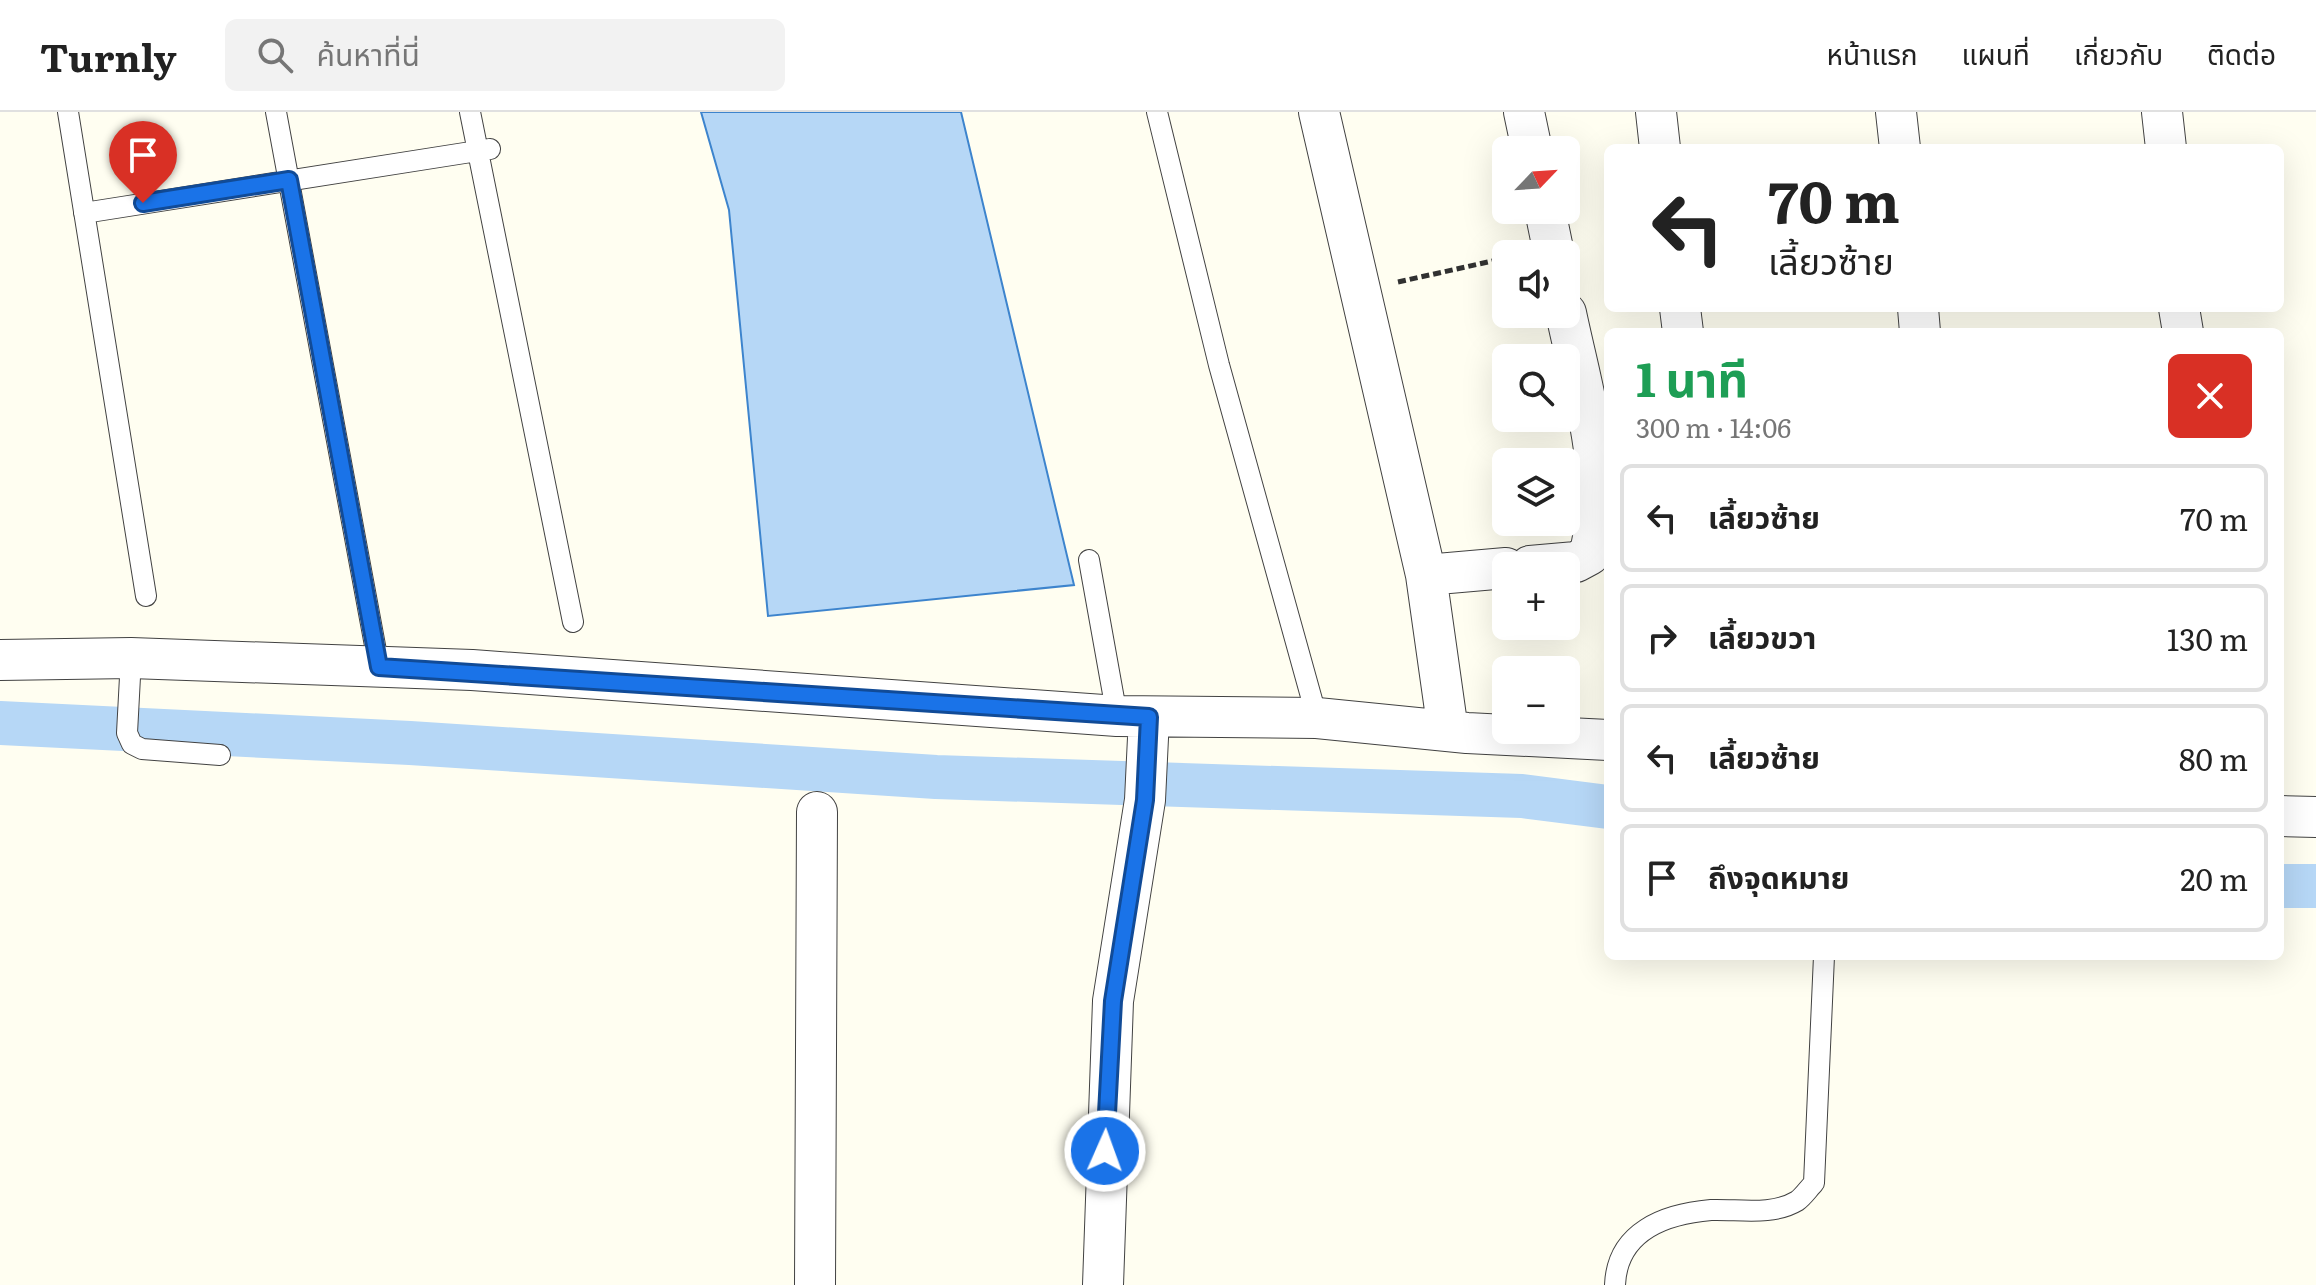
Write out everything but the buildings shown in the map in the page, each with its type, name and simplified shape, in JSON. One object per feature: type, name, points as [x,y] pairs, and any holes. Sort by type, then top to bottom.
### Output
[{"type":"street","points":[[1319,112],[1426,575],[1448,731]]},
{"type":"street","points":[[1524,112],[1529,136]]},
{"type":"street","points":[[1656,112],[1660,144]]},
{"type":"street","points":[[1896,112],[1900,144]]},
{"type":"street","points":[[2162,112],[2166,144]]},
{"type":"street","points":[[1569,328],[1594,447],[1597,529],[1589,555],[1580,560]]},
{"type":"street","points":[[1426,575],[1492,569]]},
{"type":"street","points":[[0,660],[129,670],[379,667],[1138,718],[1317,718],[1448,731],[1604,740]]},
{"type":"street","points":[[1103,1285],[1113,1001],[1145,800],[1138,718]]},
{"type":"street","points":[[815,1285],[817,812]]},
{"type":"street","points":[[2284,816],[2316,817]]},
{"type":"lane","points":[[68,112],[146,596]]},
{"type":"lane","points":[[276,112],[379,667]]},
{"type":"lane","points":[[470,112],[484,150],[573,622]]},
{"type":"lane","points":[[1157,112],[1230,407],[1317,718]]},
{"type":"lane","points":[[84,213],[484,150]]},
{"type":"lane","points":[[1089,560],[1138,718]]},
{"type":"lane","points":[[129,670],[127,733],[132,744],[142,749],[220,755]]},
{"type":"lane","points":[[1615,1285],[1616,1266],[1629,1241],[1658,1222],[1709,1211],[1769,1210],[1798,1201],[1814,1183],[1824,960]]},
{"type":"path","points":[[1358,290],[1492,261]]},
{"type":"water","points":[[701,112],[961,112],[1074,585],[768,616],[729,210]]},
{"type":"waterway","points":[[0,723],[410,743],[936,777],[1522,796],[1604,806]]},
{"type":"waterway","points":[[2284,886],[2316,886]]},
{"type":"route","points":[[143,203],[289,180],[379,667],[472,670],[1149,717],[1145,800],[1113,1001],[1105,1151]]}]
